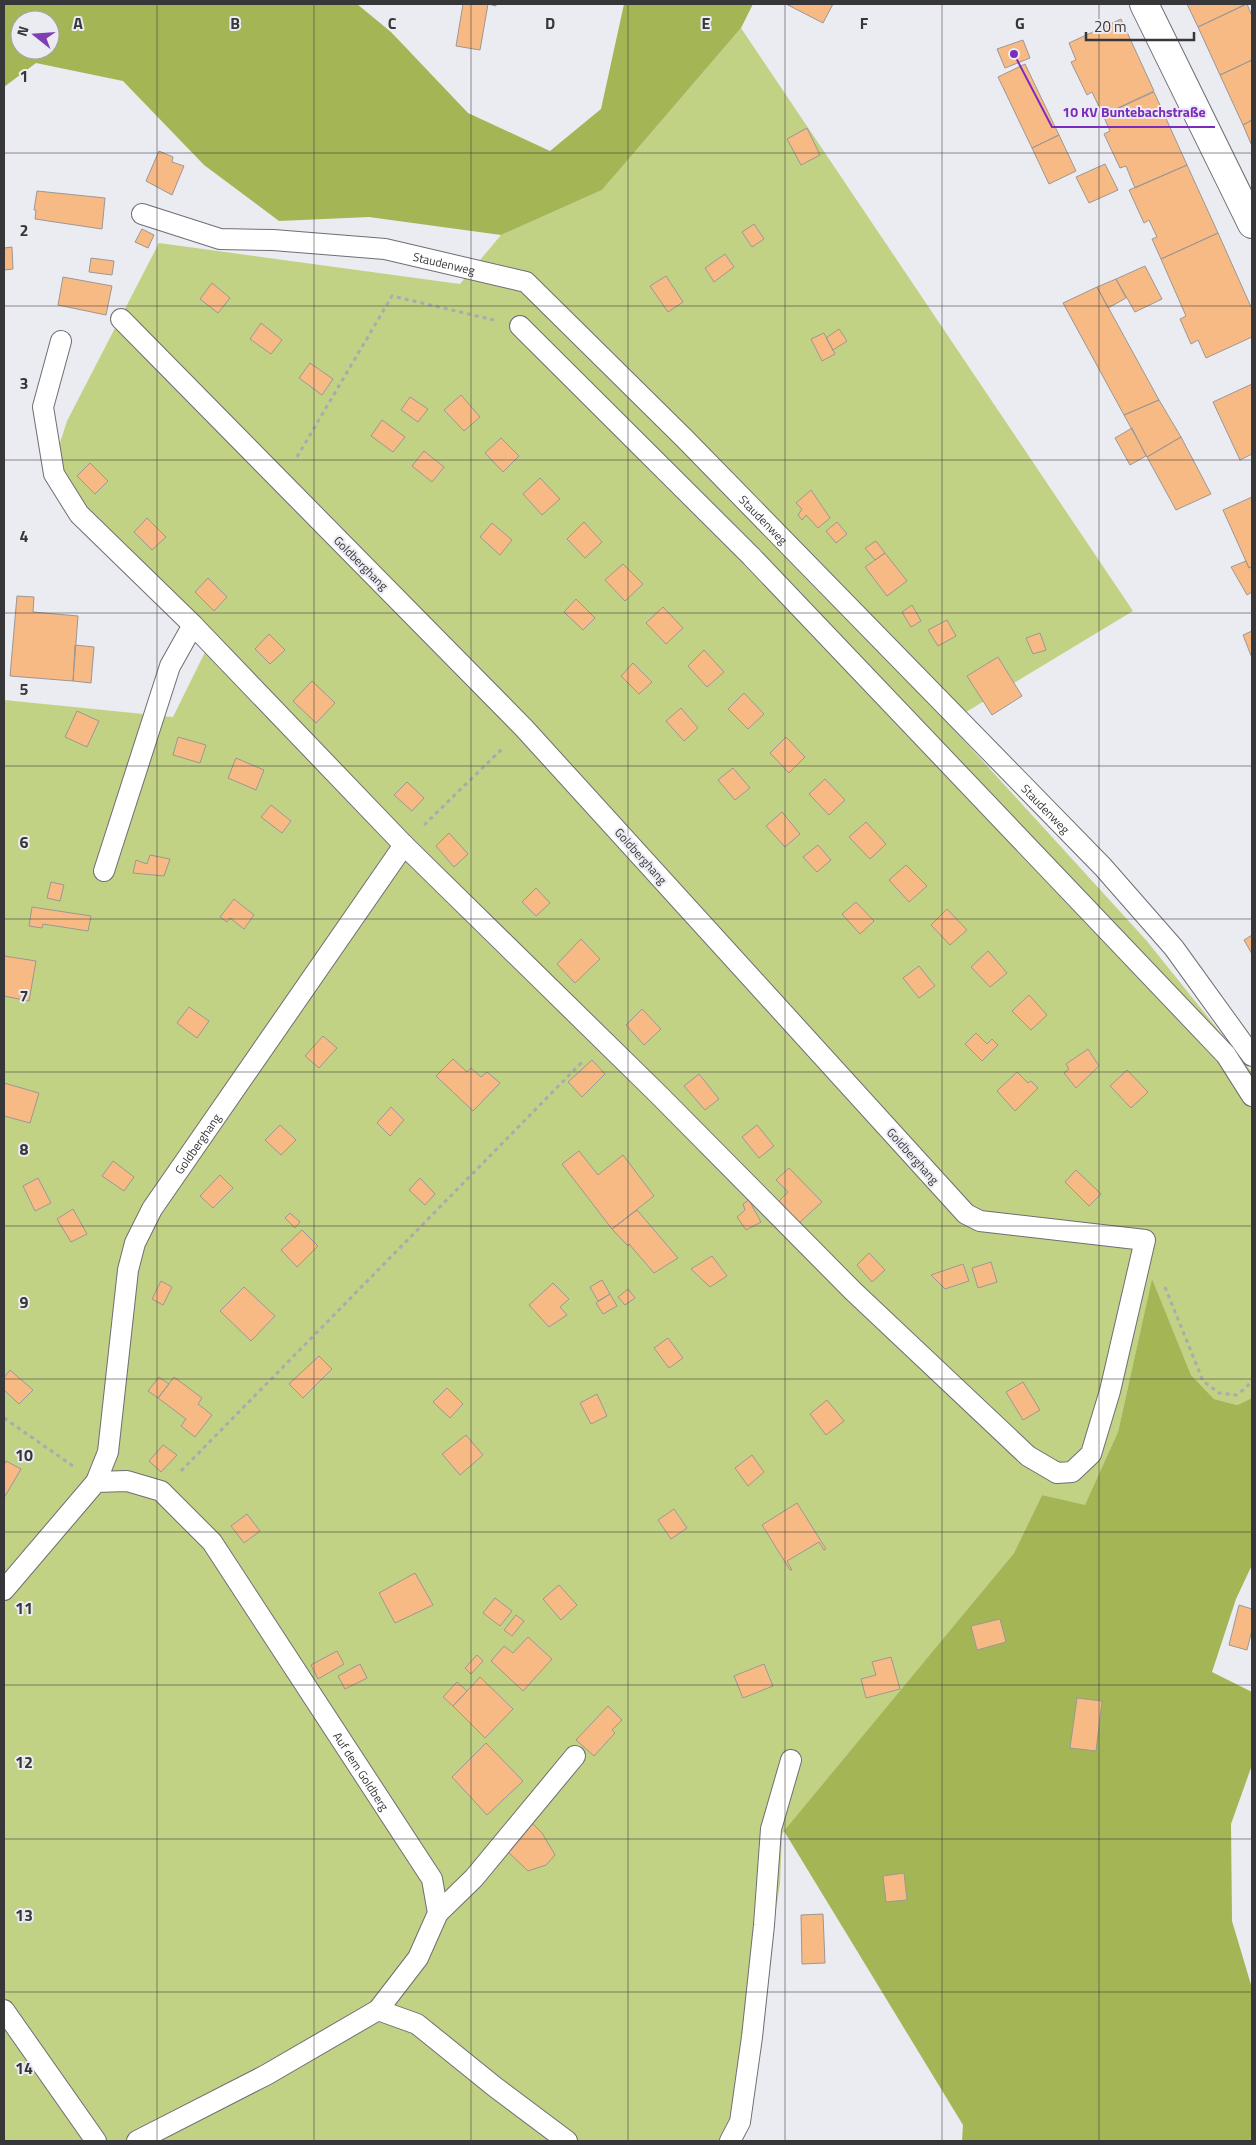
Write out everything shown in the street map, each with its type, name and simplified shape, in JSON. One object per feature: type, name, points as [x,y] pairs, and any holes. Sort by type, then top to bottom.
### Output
[{"type":"street","points":[[1144,4],[1252,224]]},
{"type":"lane","name":"Staudenweg","points":[[142,214],[220,239],[273,240],[385,249],[526,282],[685,439],[1103,867],[1174,948],[1252,1056]]},
{"type":"lane","name":"Goldberghang","points":[[121,319],[524,728],[966,1214],[980,1221],[1145,1240]]},
{"type":"lane","points":[[520,326],[751,556],[1226,1055],[1252,1096]]},
{"type":"lane","points":[[61,341],[43,407],[54,474],[79,514],[193,625],[404,845],[658,1094],[853,1291],[1028,1456],[1056,1473],[1072,1472],[1091,1454],[1110,1391],[1145,1240]]},
{"type":"lane","points":[[104,871],[170,666],[193,625]]},
{"type":"lane","name":"Goldberghang","points":[[96,1482],[108,1452],[128,1270],[135,1243],[152,1209],[404,845]]},
{"type":"lane","name":"Auf dem Goldberg","points":[[96,1482],[127,1481],[161,1491],[212,1542],[432,1879],[438,1912]]},
{"type":"lane","points":[[4,1590],[96,1482]]},
{"type":"lane","points":[[137,2141],[266,2075],[378,2010],[418,1958],[438,1912],[474,1878],[575,1756]]},
{"type":"lane","points":[[730,2141],[740,2122],[752,2037],[764,1925],[771,1829],[791,1760]]},
{"type":"lane","points":[[4,2010],[96,2141]]},
{"type":"lane","points":[[378,2010],[417,2024],[495,2087],[567,2141]]},
{"type":"path","points":[[282,483],[392,296],[520,326]]},
{"type":"path","points":[[404,845],[524,728]]},
{"type":"path","points":[[161,1491],[602,1041]]},
{"type":"path","points":[[1145,1240],[1203,1381],[1219,1393],[1236,1395],[1246,1388],[1252,1380]]},
{"type":"path","points":[[4,1418],[96,1482]]},
{"type":"green space","points":[[4,4],[357,4],[391,32],[468,113],[550,151],[601,109],[624,4],[753,4],[741,28],[602,190],[501,235],[369,217],[279,221],[204,165],[123,81],[36,63],[4,87]]},
{"type":"green space","points":[[741,28],[1133,611],[948,723],[1146,940],[1252,1072],[1252,1398],[1237,1405],[1214,1399],[1191,1375],[1152,1280],[1118,1432],[1085,1506],[1042,1495],[1014,1553],[782,1834],[780,1884],[739,2141],[4,2141],[4,700],[173,717],[207,648],[49,477],[67,421],[159,243],[460,284],[501,235],[602,190]]},
{"type":"green space","points":[[1152,1279],[1191,1375],[1214,1399],[1237,1405],[1252,1398],[1252,1565],[1236,1599],[1212,1672],[1252,1692],[1252,1765],[1231,1824],[1232,1921],[1252,1988],[1252,2141],[962,2141],[963,2125],[784,1831],[1014,1553],[1042,1495],[1085,1505],[1118,1432]]},
{"type":"building","points":[[463,4],[488,4],[480,50],[456,46]]},
{"type":"building","points":[[786,4],[833,4],[823,23]]},
{"type":"building","points":[[1187,4],[1246,4],[1198,27]]},
{"type":"building","points":[[1247,4],[1252,16],[1252,60],[1220,75],[1198,27]]},
{"type":"building","points":[[1121,19],[1154,91],[1103,115],[1092,92],[1087,95],[1071,62],[1076,60],[1069,43]]},
{"type":"building","points":[[1023,40],[1030,58],[1005,68],[997,49]]},
{"type":"building","points":[[1252,60],[1252,120],[1243,125],[1220,75]]},
{"type":"building","points":[[1025,64],[1059,135],[1032,148],[998,77]]},
{"type":"building","points":[[1154,92],[1187,165],[1135,188],[1126,166],[1120,168],[1104,134],[1110,131],[1103,115]]},
{"type":"building","points":[[1252,120],[1252,146],[1243,125]]},
{"type":"building","points":[[807,128],[820,155],[801,165],[787,139]]},
{"type":"building","points":[[1059,135],[1076,171],[1049,184],[1032,148]]},
{"type":"building","points":[[159,151],[173,157],[172,162],[184,166],[172,195],[146,181]]},
{"type":"building","points":[[1105,164],[1118,190],[1089,203],[1076,177]]},
{"type":"building","points":[[1187,165],[1218,233],[1161,259],[1152,239],[1157,237],[1149,220],[1144,223],[1129,190]]},
{"type":"building","points":[[37,191],[105,198],[102,229],[35,219],[36,210],[34,210]]},
{"type":"building","points":[[754,224],[764,239],[752,247],[742,232]]},
{"type":"building","points":[[142,229],[154,235],[148,248],[135,242]]},
{"type":"building","points":[[1218,233],[1252,309],[1252,337],[1206,358],[1198,340],[1191,344],[1180,319],[1186,316],[1161,259]]},
{"type":"building","points":[[12,247],[13,269],[4,270],[4,248]]},
{"type":"building","points":[[725,254],[734,267],[714,282],[705,268]]},
{"type":"building","points":[[91,258],[114,261],[112,275],[89,272]]},
{"type":"building","points":[[1145,266],[1162,299],[1135,312],[1116,279]]},
{"type":"building","points":[[666,276],[683,302],[668,312],[650,286]]},
{"type":"building","points":[[63,277],[112,286],[106,315],[58,305]]},
{"type":"building","points":[[1116,279],[1126,298],[1108,308],[1097,287]]},
{"type":"building","points":[[212,283],[230,298],[218,313],[200,299]]},
{"type":"building","points":[[1097,287],[1159,400],[1124,415],[1063,303]]},
{"type":"building","points":[[261,323],[282,340],[271,354],[250,339]]},
{"type":"building","points":[[839,329],[847,341],[833,350],[826,338]]},
{"type":"building","points":[[824,333],[835,354],[822,361],[811,339]]},
{"type":"building","points":[[310,363],[333,379],[322,395],[299,378]]},
{"type":"building","points":[[1252,384],[1252,454],[1240,460],[1213,402]]},
{"type":"building","points":[[461,395],[480,417],[464,431],[444,410]]},
{"type":"building","points":[[410,397],[428,409],[418,422],[401,410]]},
{"type":"building","points":[[1159,400],[1181,437],[1147,457],[1124,415]]},
{"type":"building","points":[[382,420],[405,437],[393,452],[371,436]]},
{"type":"building","points":[[1132,428],[1146,456],[1130,465],[1115,438]]},
{"type":"building","points":[[1181,437],[1211,494],[1176,510],[1147,457]]},
{"type":"building","points":[[501,438],[519,456],[503,472],[485,453]]},
{"type":"building","points":[[424,451],[444,467],[432,482],[412,466]]},
{"type":"building","points":[[90,463],[108,481],[95,494],[77,476]]},
{"type":"building","points":[[540,478],[560,499],[542,515],[523,494]]},
{"type":"building","points":[[811,490],[830,518],[818,528],[806,515],[802,520],[798,515],[802,509],[796,503]]},
{"type":"building","points":[[1252,497],[1252,566],[1249,568],[1223,510]]},
{"type":"building","points":[[147,518],[166,537],[152,550],[134,532]]},
{"type":"building","points":[[584,522],[602,542],[585,558],[567,539]]},
{"type":"building","points":[[837,522],[847,534],[836,543],[826,531]]},
{"type":"building","points":[[492,523],[512,540],[500,555],[480,537]]},
{"type":"building","points":[[876,541],[885,553],[875,560],[865,548]]},
{"type":"building","points":[[885,553],[907,581],[887,596],[865,567]]},
{"type":"building","points":[[1246,561],[1249,568],[1252,567],[1252,592],[1247,595],[1231,567]]},
{"type":"building","points":[[623,564],[643,584],[625,601],[605,580]]},
{"type":"building","points":[[208,578],[227,597],[214,611],[195,592]]},
{"type":"building","points":[[17,596],[34,597],[33,612],[78,616],[73,681],[10,676]]},
{"type":"building","points":[[576,599],[595,618],[583,630],[564,612]]},
{"type":"building","points":[[912,605],[921,621],[911,627],[902,612]]},
{"type":"building","points":[[663,607],[683,628],[666,644],[646,623]]},
{"type":"building","points":[[947,620],[956,636],[938,646],[928,630]]},
{"type":"building","points":[[1252,631],[1252,658],[1243,635]]},
{"type":"building","points":[[1040,633],[1046,650],[1033,654],[1026,638]]},
{"type":"building","points":[[269,634],[285,650],[270,664],[255,649]]},
{"type":"building","points":[[75,645],[94,647],[91,683],[73,681]]},
{"type":"building","points":[[704,650],[724,672],[707,687],[688,666]]},
{"type":"building","points":[[998,657],[1022,696],[992,715],[967,676]]},
{"type":"building","points":[[633,663],[652,682],[639,694],[621,676]]},
{"type":"building","points":[[312,681],[335,703],[316,723],[293,701]]},
{"type":"building","points":[[744,693],[764,714],[748,729],[728,709]]},
{"type":"building","points":[[681,708],[698,728],[684,741],[666,721]]},
{"type":"building","points":[[77,711],[99,721],[87,747],[65,737]]},
{"type":"building","points":[[178,737],[206,745],[200,763],[173,755]]},
{"type":"building","points":[[786,737],[805,757],[789,773],[770,753]]},
{"type":"building","points":[[236,758],[264,770],[256,790],[228,778]]},
{"type":"building","points":[[733,768],[750,788],[735,800],[718,780]]},
{"type":"building","points":[[825,779],[845,800],[829,815],[809,794]]},
{"type":"building","points":[[407,782],[424,798],[412,811],[394,795]]},
{"type":"building","points":[[271,805],[291,821],[282,833],[261,817]]},
{"type":"building","points":[[782,812],[800,834],[785,847],[766,826]]},
{"type":"building","points":[[866,822],[886,844],[870,859],[849,837]]},
{"type":"building","points":[[449,833],[468,854],[454,867],[436,846]]},
{"type":"building","points":[[818,845],[831,860],[817,872],[803,857]]},
{"type":"building","points":[[150,855],[170,859],[164,876],[133,873],[136,860],[147,864]]},
{"type":"building","points":[[906,865],[927,886],[909,902],[889,880]]},
{"type":"building","points":[[51,882],[64,885],[60,901],[47,898]]},
{"type":"building","points":[[536,888],[550,903],[536,916],[522,902]]},
{"type":"building","points":[[234,899],[254,915],[244,929],[230,918],[227,922],[220,917]]},
{"type":"building","points":[[856,902],[874,921],[860,934],[842,914]]},
{"type":"building","points":[[32,907],[91,916],[88,931],[43,924],[42,928],[29,926]]},
{"type":"building","points":[[947,909],[967,930],[950,945],[931,925]]},
{"type":"building","points":[[1252,935],[1252,954],[1244,940]]},
{"type":"building","points":[[581,939],[600,959],[575,983],[557,964]]},
{"type":"building","points":[[988,951],[1007,973],[990,987],[971,967]]},
{"type":"building","points":[[4,956],[36,961],[29,1001],[4,996]]},
{"type":"building","points":[[919,966],[935,986],[919,998],[903,978]]},
{"type":"building","points":[[1029,995],[1047,1015],[1031,1030],[1012,1011]]},
{"type":"building","points":[[189,1007],[209,1021],[197,1038],[177,1023]]},
{"type":"building","points":[[642,1009],[661,1029],[644,1045],[626,1025]]},
{"type":"building","points":[[976,1033],[987,1044],[992,1039],[998,1045],[982,1061],[965,1044]]},
{"type":"building","points":[[323,1036],[337,1048],[319,1068],[305,1056]]},
{"type":"building","points":[[1088,1049],[1099,1066],[1076,1088],[1064,1073],[1069,1069],[1066,1064]]},
{"type":"building","points":[[453,1059],[467,1072],[471,1068],[481,1077],[487,1072],[500,1083],[473,1111],[436,1076]]},
{"type":"building","points":[[592,1060],[605,1074],[582,1097],[568,1082]]},
{"type":"building","points":[[1127,1070],[1148,1092],[1131,1108],[1110,1086]]},
{"type":"building","points":[[1017,1072],[1028,1083],[1031,1081],[1038,1088],[1015,1111],[997,1091]]},
{"type":"building","points":[[699,1074],[719,1099],[705,1110],[684,1086]]},
{"type":"building","points":[[4,1083],[39,1093],[30,1123],[4,1116]]},
{"type":"building","points":[[391,1107],[404,1120],[390,1136],[377,1123]]},
{"type":"building","points":[[280,1125],[296,1140],[281,1155],[265,1140]]},
{"type":"building","points":[[757,1125],[774,1146],[759,1158],[742,1137]]},
{"type":"building","points":[[579,1151],[598,1175],[623,1155],[654,1196],[612,1229],[562,1164]]},
{"type":"building","points":[[113,1161],[134,1177],[124,1191],[102,1176]]},
{"type":"building","points":[[789,1168],[822,1202],[799,1223],[779,1201],[788,1192],[776,1180]]},
{"type":"building","points":[[1076,1170],[1101,1194],[1089,1206],[1065,1182]]},
{"type":"building","points":[[220,1175],[233,1188],[213,1208],[200,1196]]},
{"type":"building","points":[[38,1178],[51,1203],[35,1211],[23,1186]]},
{"type":"building","points":[[420,1178],[435,1194],[425,1205],[409,1190]]},
{"type":"building","points":[[749,1200],[761,1222],[746,1230],[737,1217],[745,1210],[743,1204]]},
{"type":"building","points":[[73,1209],[87,1234],[71,1242],[57,1219]]},
{"type":"building","points":[[637,1210],[678,1258],[654,1273],[629,1244],[628,1246],[612,1229]]},
{"type":"building","points":[[290,1213],[300,1222],[295,1228],[285,1218]]},
{"type":"building","points":[[302,1230],[318,1246],[297,1267],[281,1250]]},
{"type":"building","points":[[869,1253],[885,1270],[872,1282],[857,1265]]},
{"type":"building","points":[[712,1256],[727,1276],[710,1287],[691,1269]]},
{"type":"building","points":[[991,1262],[997,1282],[978,1288],[972,1268]]},
{"type":"building","points":[[963,1264],[969,1281],[945,1289],[931,1275]]},
{"type":"building","points":[[602,1280],[610,1294],[598,1301],[590,1287]]},
{"type":"building","points":[[161,1281],[172,1287],[163,1305],[152,1299]]},
{"type":"building","points":[[553,1283],[569,1299],[560,1307],[567,1315],[549,1327],[529,1305]]},
{"type":"building","points":[[244,1287],[275,1316],[251,1341],[220,1311]]},
{"type":"building","points":[[628,1289],[635,1298],[625,1305],[618,1297]]},
{"type":"building","points":[[610,1294],[617,1306],[603,1314],[596,1303]]},
{"type":"building","points":[[668,1338],[683,1358],[669,1368],[654,1348]]},
{"type":"building","points":[[319,1356],[332,1369],[303,1398],[289,1384]]},
{"type":"building","points":[[10,1370],[33,1390],[19,1404],[4,1390],[4,1378]]},
{"type":"building","points":[[159,1377],[169,1384],[158,1398],[148,1391]]},
{"type":"building","points":[[174,1377],[202,1398],[198,1404],[212,1415],[195,1437],[181,1426],[186,1419],[158,1398]]},
{"type":"building","points":[[1023,1382],[1040,1410],[1023,1420],[1006,1392]]},
{"type":"building","points":[[447,1388],[463,1404],[450,1418],[433,1402]]},
{"type":"building","points":[[597,1394],[607,1416],[591,1424],[580,1403]]},
{"type":"building","points":[[827,1400],[844,1421],[826,1435],[810,1414]]},
{"type":"building","points":[[466,1435],[483,1455],[460,1475],[442,1454]]},
{"type":"building","points":[[163,1445],[177,1455],[161,1472],[149,1461]]},
{"type":"building","points":[[752,1455],[764,1472],[748,1486],[735,1468]]},
{"type":"building","points":[[6,1461],[21,1469],[4,1498],[4,1465]]},
{"type":"building","points":[[797,1503],[826,1549],[824,1550],[819,1542],[787,1561],[792,1570],[790,1570],[762,1525]]},
{"type":"building","points":[[674,1509],[687,1528],[671,1539],[658,1520]]},
{"type":"building","points":[[247,1514],[260,1531],[244,1543],[231,1526]]},
{"type":"building","points":[[415,1573],[433,1605],[395,1623],[379,1593]]},
{"type":"building","points":[[559,1585],[577,1605],[561,1620],[543,1599]]},
{"type":"building","points":[[495,1598],[512,1611],[500,1626],[483,1613]]},
{"type":"building","points":[[1239,1605],[1252,1609],[1252,1630],[1247,1650],[1229,1645]]},
{"type":"building","points":[[516,1615],[524,1621],[512,1636],[504,1630]]},
{"type":"building","points":[[1000,1619],[1006,1642],[977,1650],[971,1626]]},
{"type":"building","points":[[528,1637],[552,1659],[523,1691],[491,1661],[504,1646],[513,1653]]},
{"type":"building","points":[[337,1651],[344,1664],[318,1679],[311,1665]]},
{"type":"building","points":[[477,1655],[483,1661],[471,1674],[465,1668]]},
{"type":"building","points":[[891,1657],[900,1689],[866,1698],[861,1679],[876,1675],[872,1662]]},
{"type":"building","points":[[360,1664],[367,1678],[345,1689],[338,1676]]},
{"type":"building","points":[[764,1664],[773,1686],[743,1698],[734,1676]]},
{"type":"building","points":[[480,1677],[513,1709],[485,1738],[453,1706]]},
{"type":"building","points":[[457,1682],[467,1691],[453,1706],[443,1697]]},
{"type":"building","points":[[1077,1698],[1102,1701],[1096,1751],[1070,1748]]},
{"type":"building","points":[[608,1706],[622,1720],[612,1730],[615,1733],[594,1756],[576,1740]]},
{"type":"building","points":[[486,1743],[523,1781],[487,1815],[452,1777]]},
{"type":"building","points":[[530,1821],[542,1833],[555,1855],[546,1865],[528,1871],[505,1849]]},
{"type":"building","points":[[904,1873],[907,1900],[886,1902],[883,1876]]},
{"type":"building","points":[[823,1914],[825,1963],[802,1964],[801,1915]]},
{"type":"place","name":"10 KV Buntebachstraße","points":[[1014,54]]}]
